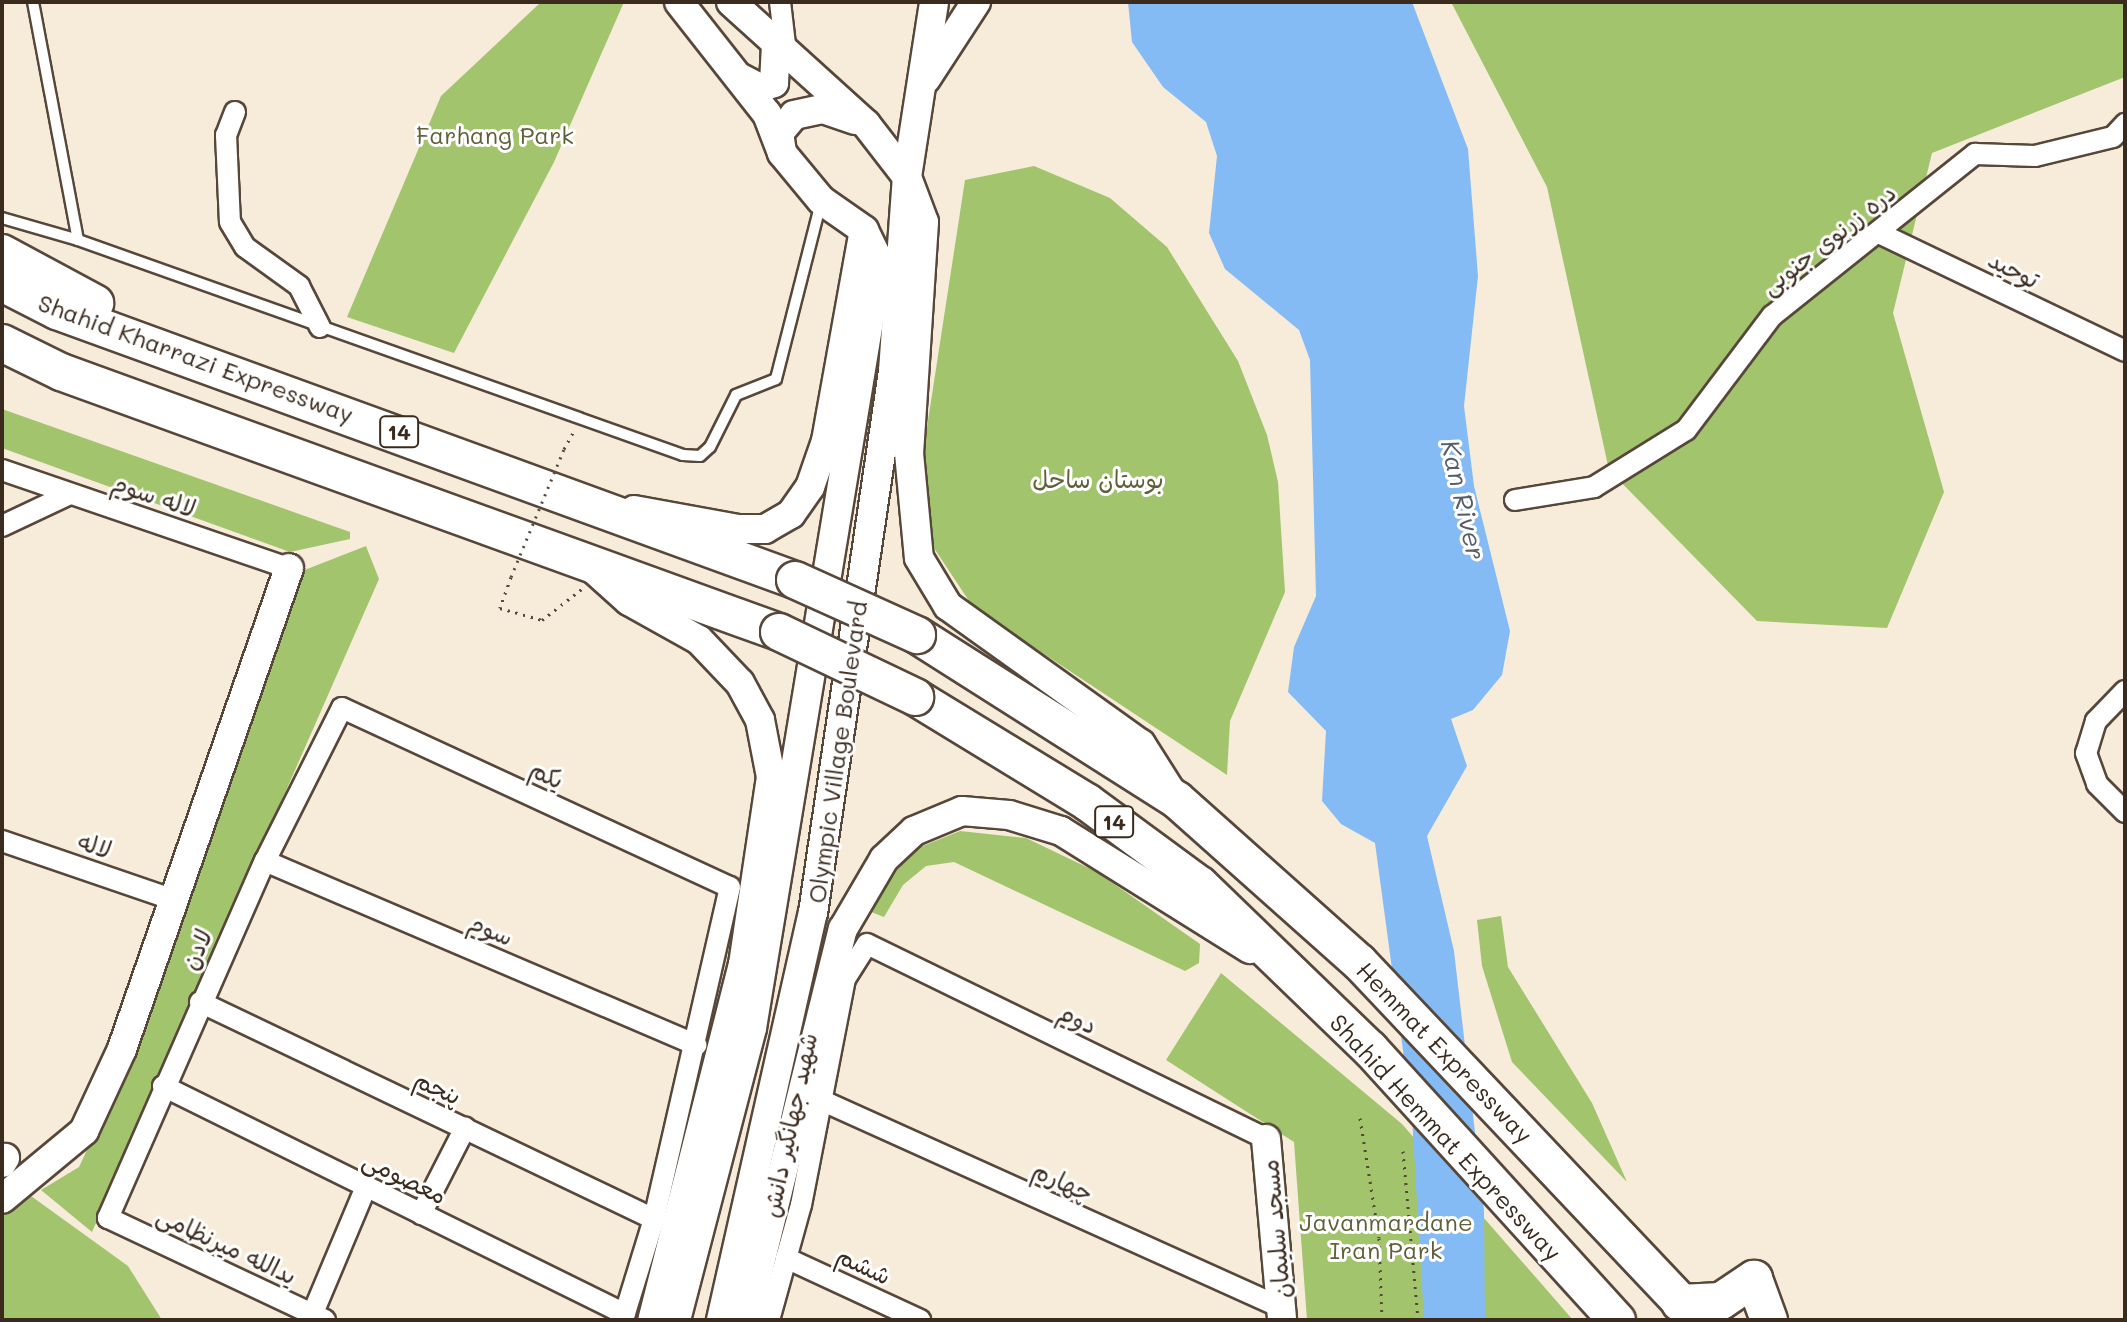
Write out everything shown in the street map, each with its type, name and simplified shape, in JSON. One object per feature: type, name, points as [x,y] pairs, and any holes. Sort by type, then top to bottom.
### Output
[{"type":"highway","points":[[2,253],[205,363]]},
{"type":"highway","name":"Shahid Kharrazi Expressway","points":[[2,283],[57,311],[608,507],[795,580],[917,635],[1177,800]]},
{"type":"highway","name":"14","points":[[2,343],[61,372],[591,568],[779,632],[915,697],[1087,802],[1200,885],[1291,976]]},
{"type":"highway","points":[[2,354],[61,372]]},
{"type":"highway","name":"Hemmat Expressway","points":[[1177,800],[1359,962],[1689,1312]]},
{"type":"highway","name":"Shahid Hemmat Expressway","points":[[1291,976],[1370,1049],[1608,1310]]},
{"type":"highway","points":[[1689,1312],[1721,1301],[1754,1279],[1769,1320]]},
{"type":"main road","points":[[608,507],[738,529],[765,529],[791,514],[810,487],[826,441],[864,230],[821,200],[782,153],[741,78],[679,2]]},
{"type":"main road","points":[[731,2],[866,124],[907,177],[924,222],[925,253],[909,453],[919,558],[948,606],[1141,744],[1177,800]]},
{"type":"main road","name":"Olympic Village Boulevard","points":[[721,1320],[813,913],[893,371],[907,177],[934,2]]},
{"type":"main road","points":[[921,86],[976,2]]},
{"type":"main road","points":[[741,78],[760,88],[774,83],[781,49]]},
{"type":"main road","points":[[782,153],[779,133],[806,109],[866,124]]},
{"type":"main road","name":"Olympic Village Boulevard","points":[[676,1320],[715,1186],[773,913],[879,261],[864,230]]},
{"type":"main road","points":[[2,1199],[42,1173],[84,1131],[122,1049],[171,899],[289,568]]},
{"type":"main road","points":[[591,568],[699,640],[740,683],[760,720],[771,777],[743,964],[633,1318]]},
{"type":"main road","points":[[746,1320],[843,929],[884,859],[914,831],[962,811],[1009,815],[1061,831],[1291,976]]},
{"type":"main road","name":"مسجد سلیمان","points":[[1266,1139],[1282,1314]]},
{"type":"street","points":[[780,2],[781,49]]},
{"type":"street","points":[[235,112],[226,135],[230,222],[245,247],[299,286],[320,327]]},
{"type":"street","name":"دره زرنوی جنوبی","points":[[1515,500],[1594,487],[1686,430],[1772,316],[1975,154],[2035,156],[2113,137],[2125,124]]},
{"type":"street","name":"توحید","points":[[1879,233],[2125,351]]},
{"type":"street","name":"لاله سوم","points":[[2,470],[289,568]]},
{"type":"street","points":[[2,526],[70,494]]},
{"type":"street","points":[[2125,691],[2096,721],[2086,753],[2097,784],[2125,812]]},
{"type":"street","name":"لادن","points":[[108,1218],[200,1002],[265,861],[342,708]]},
{"type":"street","name":"یکم","points":[[342,708],[730,887],[696,1045]]},
{"type":"street","name":"لاله","points":[[2,841],[171,899]]},
{"type":"street","name":"سوم","points":[[265,861],[696,1045]]},
{"type":"street","name":"شهید جهانگیر دانش","points":[[769,1320],[823,1101],[845,979],[867,944]]},
{"type":"street","name":"دوم","points":[[867,944],[1266,1139]]},
{"type":"street","name":"پنجم","points":[[200,1002],[654,1219]]},
{"type":"street","points":[[633,1318],[696,1045]]},
{"type":"street","name":"معصومی","points":[[163,1086],[633,1318]]},
{"type":"street","name":"چهارم","points":[[823,1101],[1282,1314]]},
{"type":"street","points":[[421,1214],[465,1128]]},
{"type":"street","points":[[3,1159],[42,1173]]},
{"type":"street","points":[[315,1318],[366,1187]]},
{"type":"street","name":"یدالله میرنظامی","points":[[108,1218],[315,1318]]},
{"type":"street","name":"ششم","points":[[786,1258],[920,1320]]},
{"type":"lane","points":[[33,2],[78,240]]},
{"type":"lane","points":[[2,218],[78,240],[580,419],[700,456],[736,395],[776,379],[821,200]]},
{"type":"path","points":[[580,419],[564,449],[500,608],[542,620],[591,568]]},
{"type":"path","points":[[1360,1118],[1379,1238],[1382,1320]]},
{"type":"path","points":[[1403,1151],[1418,1320]]},
{"type":"green space","name":"Farhang Park","points":[[541,2],[624,2],[554,162],[454,353],[347,317],[441,96]]},
{"type":"green space","points":[[1451,2],[2125,2],[2125,77],[1932,153],[1893,313],[1944,492],[1887,628],[1757,621],[1609,470],[1547,187]]},
{"type":"green space","name":"بوستان ساحل","points":[[1034,166],[1110,198],[1167,247],[1238,361],[1267,435],[1278,482],[1285,592],[1230,721],[1227,775],[973,607],[926,536],[922,460],[965,180]]},
{"type":"green space","points":[[2,409],[350,532],[350,539],[290,552],[2,448]]},
{"type":"green space","points":[[366,546],[379,579],[92,1232],[41,1190],[79,1167],[132,1055],[302,571]]},
{"type":"green space","points":[[960,831],[1026,838],[1097,872],[1200,944],[1199,963],[1185,971],[954,862],[926,866],[903,885],[884,917],[866,910],[913,850]]},
{"type":"green space","points":[[1501,916],[1508,967],[1592,1103],[1627,1182],[1512,1062],[1482,966],[1477,920]]},
{"type":"green space","name":"Javanmardane Iran Park","points":[[1221,973],[1402,1124],[1573,1320],[1307,1320],[1294,1142],[1166,1060]]},
{"type":"green space","points":[[31,1196],[128,1266],[162,1320],[2,1320],[2,1217]]},
{"type":"water","name":"Kan River","points":[[1128,2],[1412,2],[1468,149],[1478,276],[1464,406],[1474,486],[1510,631],[1502,675],[1473,710],[1451,719],[1467,766],[1427,836],[1454,951],[1484,1210],[1485,1320],[1424,1320],[1412,1117],[1375,843],[1341,824],[1322,801],[1326,731],[1288,692],[1294,647],[1316,596],[1310,360],[1299,330],[1225,269],[1209,233],[1217,156],[1206,122],[1163,87],[1132,42]]}]
